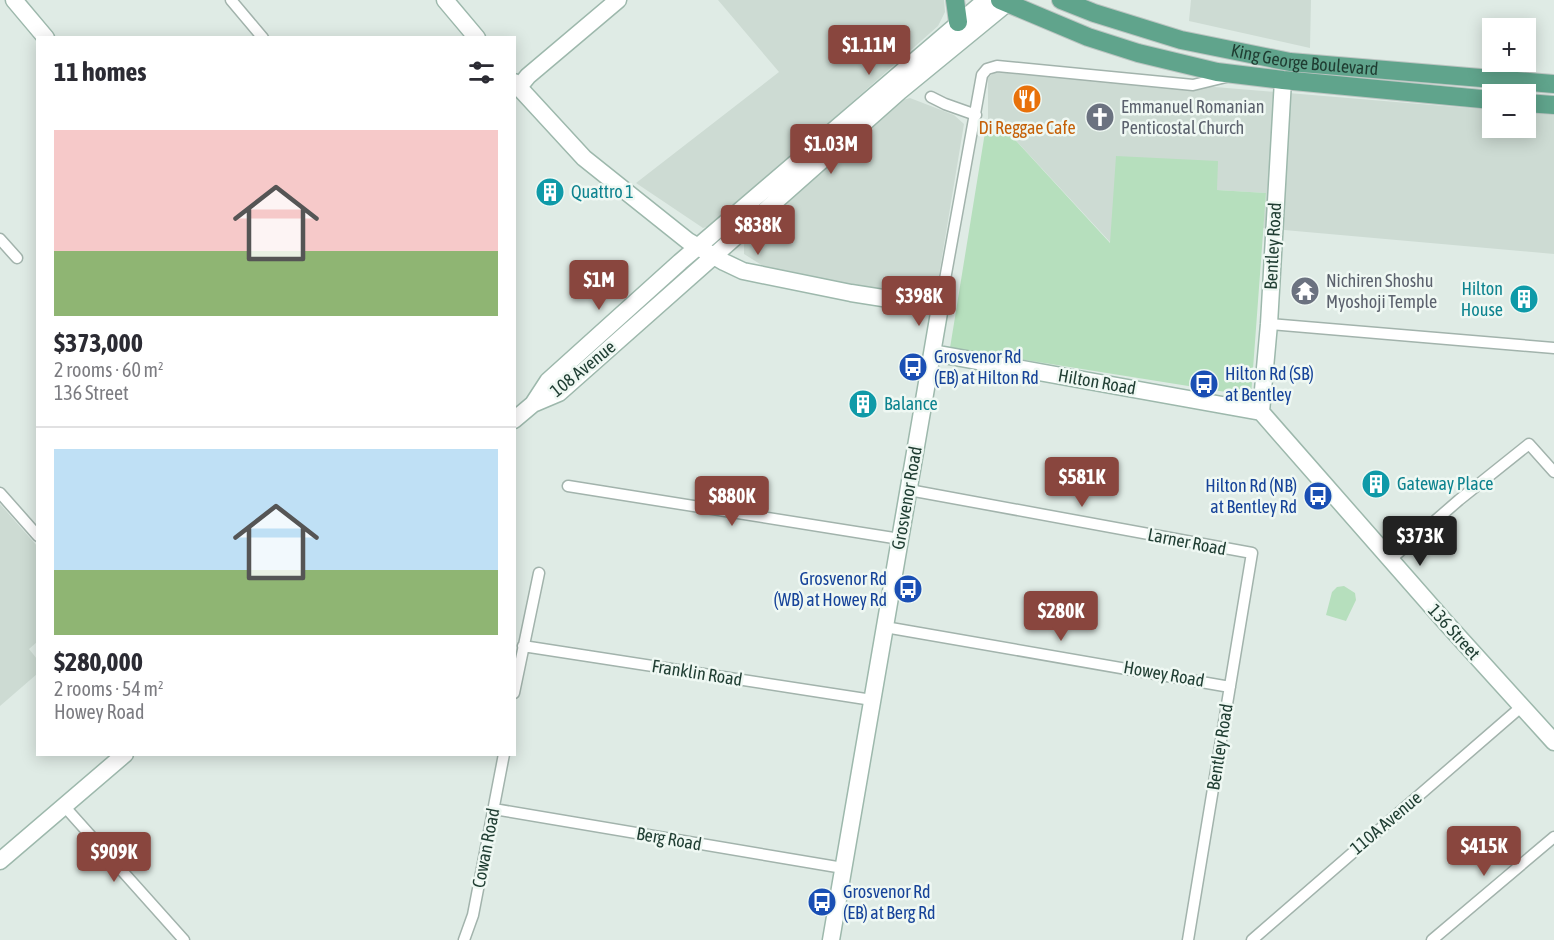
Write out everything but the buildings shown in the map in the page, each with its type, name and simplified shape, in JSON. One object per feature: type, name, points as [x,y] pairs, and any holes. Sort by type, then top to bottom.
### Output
[{"type":"main road","points":[[955,0],[958,22]]},
{"type":"main road","name":"King George Boulevard","points":[[1061,0],[1094,13],[1181,40],[1290,62],[1554,84]]},
{"type":"main road","name":"King George Boulevard","points":[[1006,1],[1088,37],[1138,53],[1217,72],[1283,81],[1482,99]]},
{"type":"main road","points":[[1536,104],[1554,105]]},
{"type":"street","points":[[14,0],[44,36]]},
{"type":"street","points":[[231,0],[261,36]]},
{"type":"street","points":[[445,0],[475,36]]},
{"type":"street","points":[[618,0],[516,87],[584,158],[698,247],[743,271],[851,293],[940,307]]},
{"type":"street","name":"108 Avenue","points":[[516,418],[533,404],[548,381],[698,247],[986,0]]},
{"type":"street","name":"108 Avenue","points":[[533,404],[559,393],[1006,1]]},
{"type":"street","name":"King George Boulevard","points":[[997,66],[1193,85],[1235,75]]},
{"type":"street","name":"Grosvenor Road","points":[[831,940],[982,75],[987,69],[997,66]]},
{"type":"street","name":"Bentley Road","points":[[1261,412],[1269,324],[1283,81]]},
{"type":"street","points":[[931,97],[976,115]]},
{"type":"street","points":[[0,239],[17,258]]},
{"type":"street","points":[[1269,324],[1554,348]]},
{"type":"street","name":"Hilton Road","points":[[933,353],[1261,412]]},
{"type":"street","name":"136 Street","points":[[1261,412],[1554,742]]},
{"type":"street","points":[[1391,559],[1529,444],[1554,472]]},
{"type":"street","points":[[568,486],[900,539]]},
{"type":"street","name":"Larner Road","points":[[909,490],[1252,553]]},
{"type":"street","points":[[0,493],[36,534]]},
{"type":"street","name":"Bentley Road","points":[[1188,940],[1252,553]]},
{"type":"street","points":[[516,683],[539,573]]},
{"type":"street","name":"Howey Road","points":[[885,627],[1230,687]]},
{"type":"street","name":"Franklin Road","points":[[523,646],[872,700]]},
{"type":"street","name":"110A Avenue","points":[[1251,940],[1521,707]]},
{"type":"street","points":[[0,861],[123,756]]},
{"type":"street","name":"Cowan Road","points":[[464,940],[473,915],[504,756]]},
{"type":"street","points":[[65,807],[184,940]]},
{"type":"street","name":"Berg Road","points":[[494,809],[843,868]]},
{"type":"street","points":[[1432,940],[1554,837]]},
{"type":"shaded area","points":[[718,0],[944,0],[945,12],[938,26],[713,225],[703,228],[636,183],[779,72]]},
{"type":"shaded area","points":[[1191,0],[1311,0],[1310,48],[1189,21]]},
{"type":"shaded area","points":[[998,69],[1482,109],[1482,138],[1536,138],[1536,114],[1554,115],[1554,254],[1263,228],[1266,193],[1217,190],[1117,156],[1111,243],[1008,132],[988,120],[988,78]]},
{"type":"shaded area","points":[[910,98],[954,115],[964,124],[937,287],[933,292],[922,298],[910,297],[787,273],[765,267],[744,254],[744,243],[899,101]]},
{"type":"shaded area","points":[[0,504],[36,545],[36,643],[29,649],[36,658],[36,675],[0,706]]},
{"type":"green space","points":[[987,120],[1008,132],[1110,243],[1116,156],[1218,161],[1217,190],[1266,193],[1251,396],[950,348]]},
{"type":"green space","points":[[1344,586],[1355,593],[1356,600],[1346,621],[1326,615],[1332,592],[1337,587]]},
{"type":"place","name":"Di Reggae Cafe","points":[[1027,99]]},
{"type":"place","name":"Emmanuel Romanian Penticostal Church","points":[[1100,117]]},
{"type":"place","name":"Quattro 1","points":[[550,192]]},
{"type":"place","name":"Nichiren Shoshu Myoshoji Temple","points":[[1305,291]]},
{"type":"place","name":"Hilton House","points":[[1524,299]]},
{"type":"place","name":"Grosvenor Rd (EB) at Hilton Rd","points":[[913,367]]},
{"type":"place","name":"Hilton Rd (SB) at Bentley","points":[[1204,384]]},
{"type":"place","name":"Balance","points":[[863,404]]},
{"type":"place","name":"Gateway Place","points":[[1376,484]]},
{"type":"place","name":"Hilton Rd (NB) at Bentley Rd","points":[[1318,496]]},
{"type":"place","name":"Grosvenor Rd (WB) at Howey Rd","points":[[908,589]]},
{"type":"place","name":"Grosvenor Rd (EB) at Berg Rd","points":[[822,902]]}]
